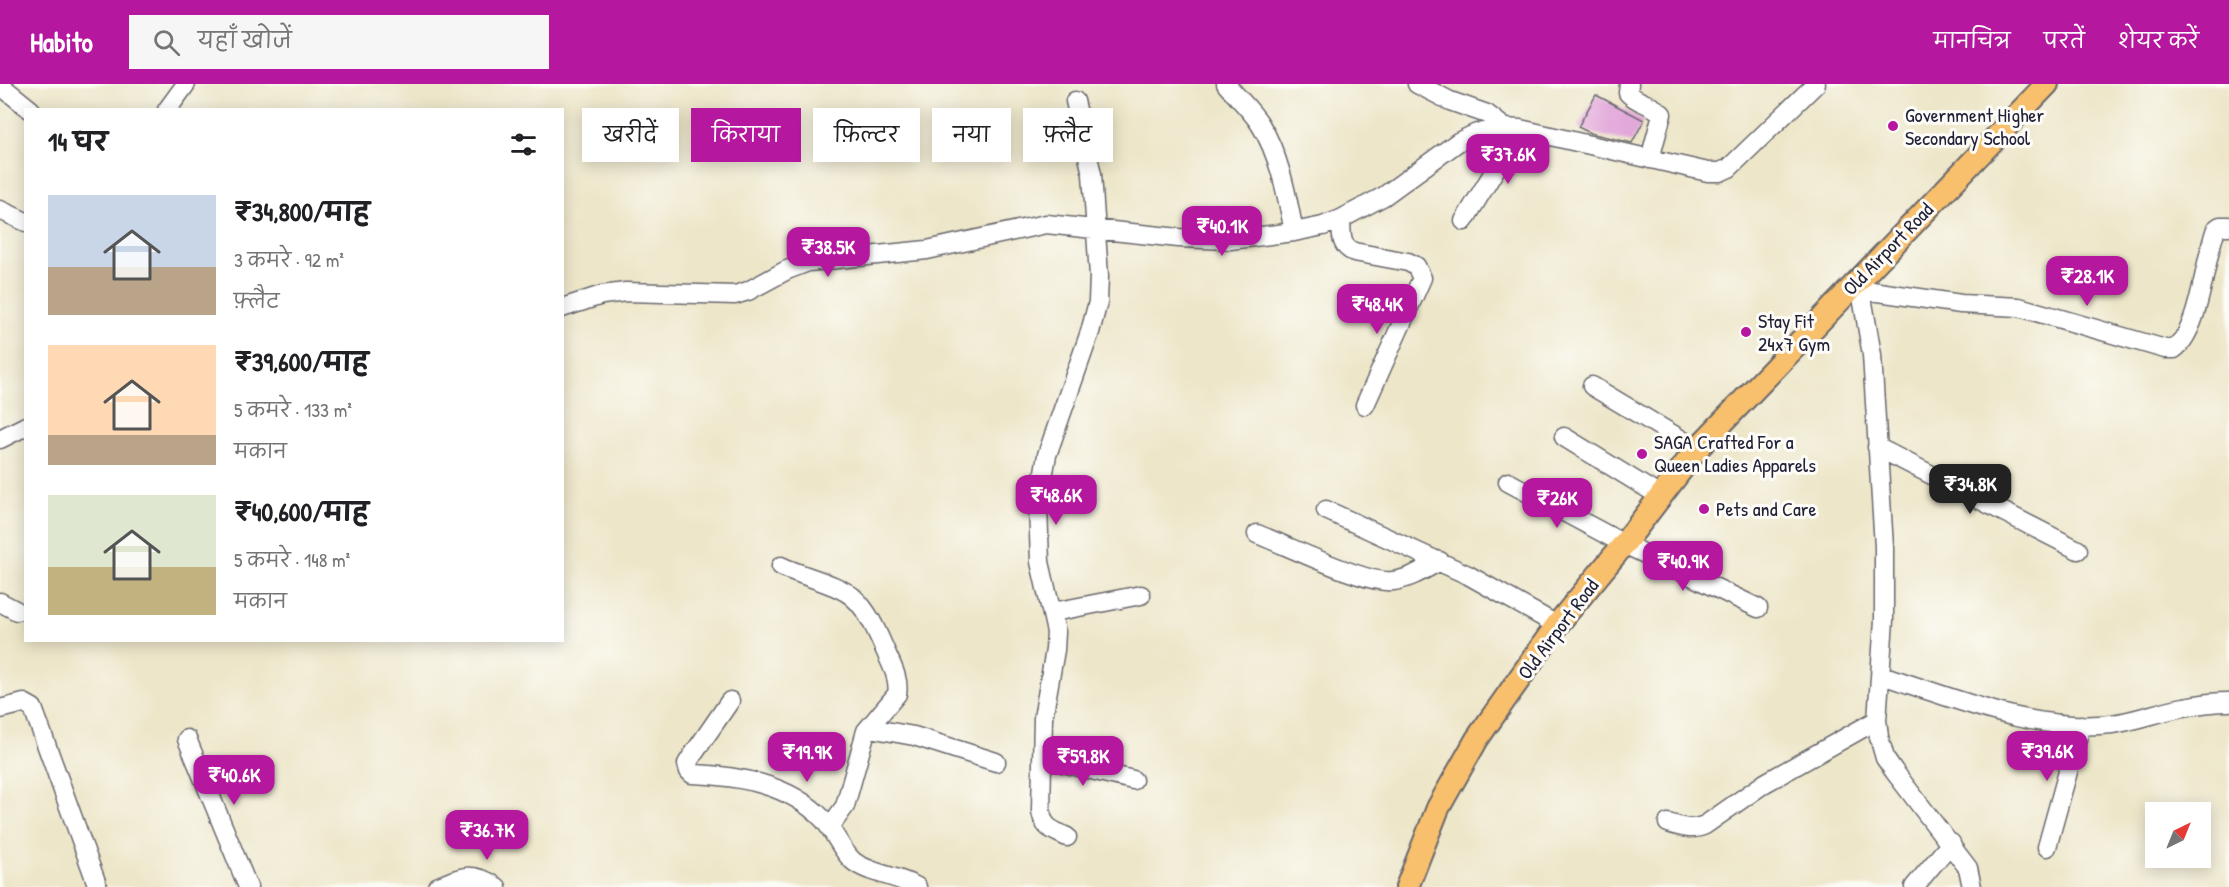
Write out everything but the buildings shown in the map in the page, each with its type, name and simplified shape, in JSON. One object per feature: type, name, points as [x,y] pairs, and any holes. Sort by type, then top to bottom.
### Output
[{"type":"main road","name":"Old Airport Road","points":[[1407,887],[1438,808],[1477,739],[1557,625],[1624,544],[1697,448],[1856,290],[2047,84]]},
{"type":"street","points":[[168,108],[186,84]]},
{"type":"street","points":[[1226,84],[1259,123],[1269,141],[1287,197],[1294,232]]},
{"type":"street","points":[[1418,84],[1450,100],[1487,114],[1513,129],[1708,172],[1720,172],[1729,168],[1816,84]]},
{"type":"street","points":[[1629,84],[1628,93],[1631,97],[1655,108],[1662,114],[1650,159]]},
{"type":"street","points":[[0,85],[29,108]]},
{"type":"street","points":[[1067,837],[1047,827],[1041,811],[1043,718],[1056,632],[1040,562],[1038,506],[1047,455],[1090,332],[1098,302],[1099,276],[1090,164],[1075,101]]},
{"type":"street","points":[[564,307],[602,295],[626,292],[735,295],[808,262],[927,250],[1046,225],[1179,238],[1230,240],[1294,232],[1323,226],[1341,219],[1384,196],[1458,142],[1477,134],[1513,129]]},
{"type":"street","points":[[1464,221],[1513,129]]},
{"type":"street","points":[[0,210],[24,221]]},
{"type":"street","points":[[1341,219],[1342,243],[1347,249],[1408,262],[1416,266],[1422,278],[1365,405]]},
{"type":"street","points":[[1972,887],[1968,868],[1885,758],[1879,737],[1877,720],[1881,675],[1884,547],[1872,355],[1856,290],[1961,304],[2019,307],[2044,312],[2165,349],[2174,349],[2186,338],[2196,309],[2216,229],[2220,226],[2229,226]]},
{"type":"street","points":[[1592,386],[1697,448]]},
{"type":"street","points":[[0,439],[24,427]]},
{"type":"street","points":[[1564,437],[1660,496]]},
{"type":"street","points":[[1877,447],[2078,550]]},
{"type":"street","points":[[1508,482],[1624,544],[1758,608]]},
{"type":"street","points":[[1326,510],[1440,561],[1557,625]]},
{"type":"street","points":[[1257,534],[1359,575],[1381,581],[1407,578],[1440,561]]},
{"type":"street","points":[[781,566],[799,575],[836,587],[852,596],[875,628],[895,673],[898,687],[897,694],[866,731],[845,806],[830,827]]},
{"type":"street","points":[[1053,612],[1141,595]]},
{"type":"street","points":[[0,602],[17,611]]},
{"type":"street","points":[[1881,675],[2034,721],[2081,725],[2113,724],[2182,707],[2229,702]]},
{"type":"street","points":[[730,701],[687,764],[692,774],[772,786],[803,802],[830,827],[853,861],[917,887]]},
{"type":"street","points":[[0,709],[24,703],[33,708],[98,887]]},
{"type":"street","points":[[1668,823],[1697,829],[1765,783],[1877,720]]},
{"type":"street","points":[[2047,847],[2081,725]]},
{"type":"street","points":[[869,728],[914,736],[996,762]]},
{"type":"street","points":[[187,739],[248,887]]},
{"type":"street","points":[[1042,758],[1133,780]]},
{"type":"street","points":[[1914,887],[1951,843]]},
{"type":"street","points":[[437,887],[464,875],[485,879],[498,887]]},
{"type":"place","name":"Government Higher Secondary School","points":[[1893,126]]},
{"type":"place","name":"Stay Fit 24x7 Gym","points":[[1746,332]]},
{"type":"place","name":"SAGA Crafted For a Queen Ladies Apparels","points":[[1642,454]]},
{"type":"place","name":"Pets and Care","points":[[1704,509]]}]
